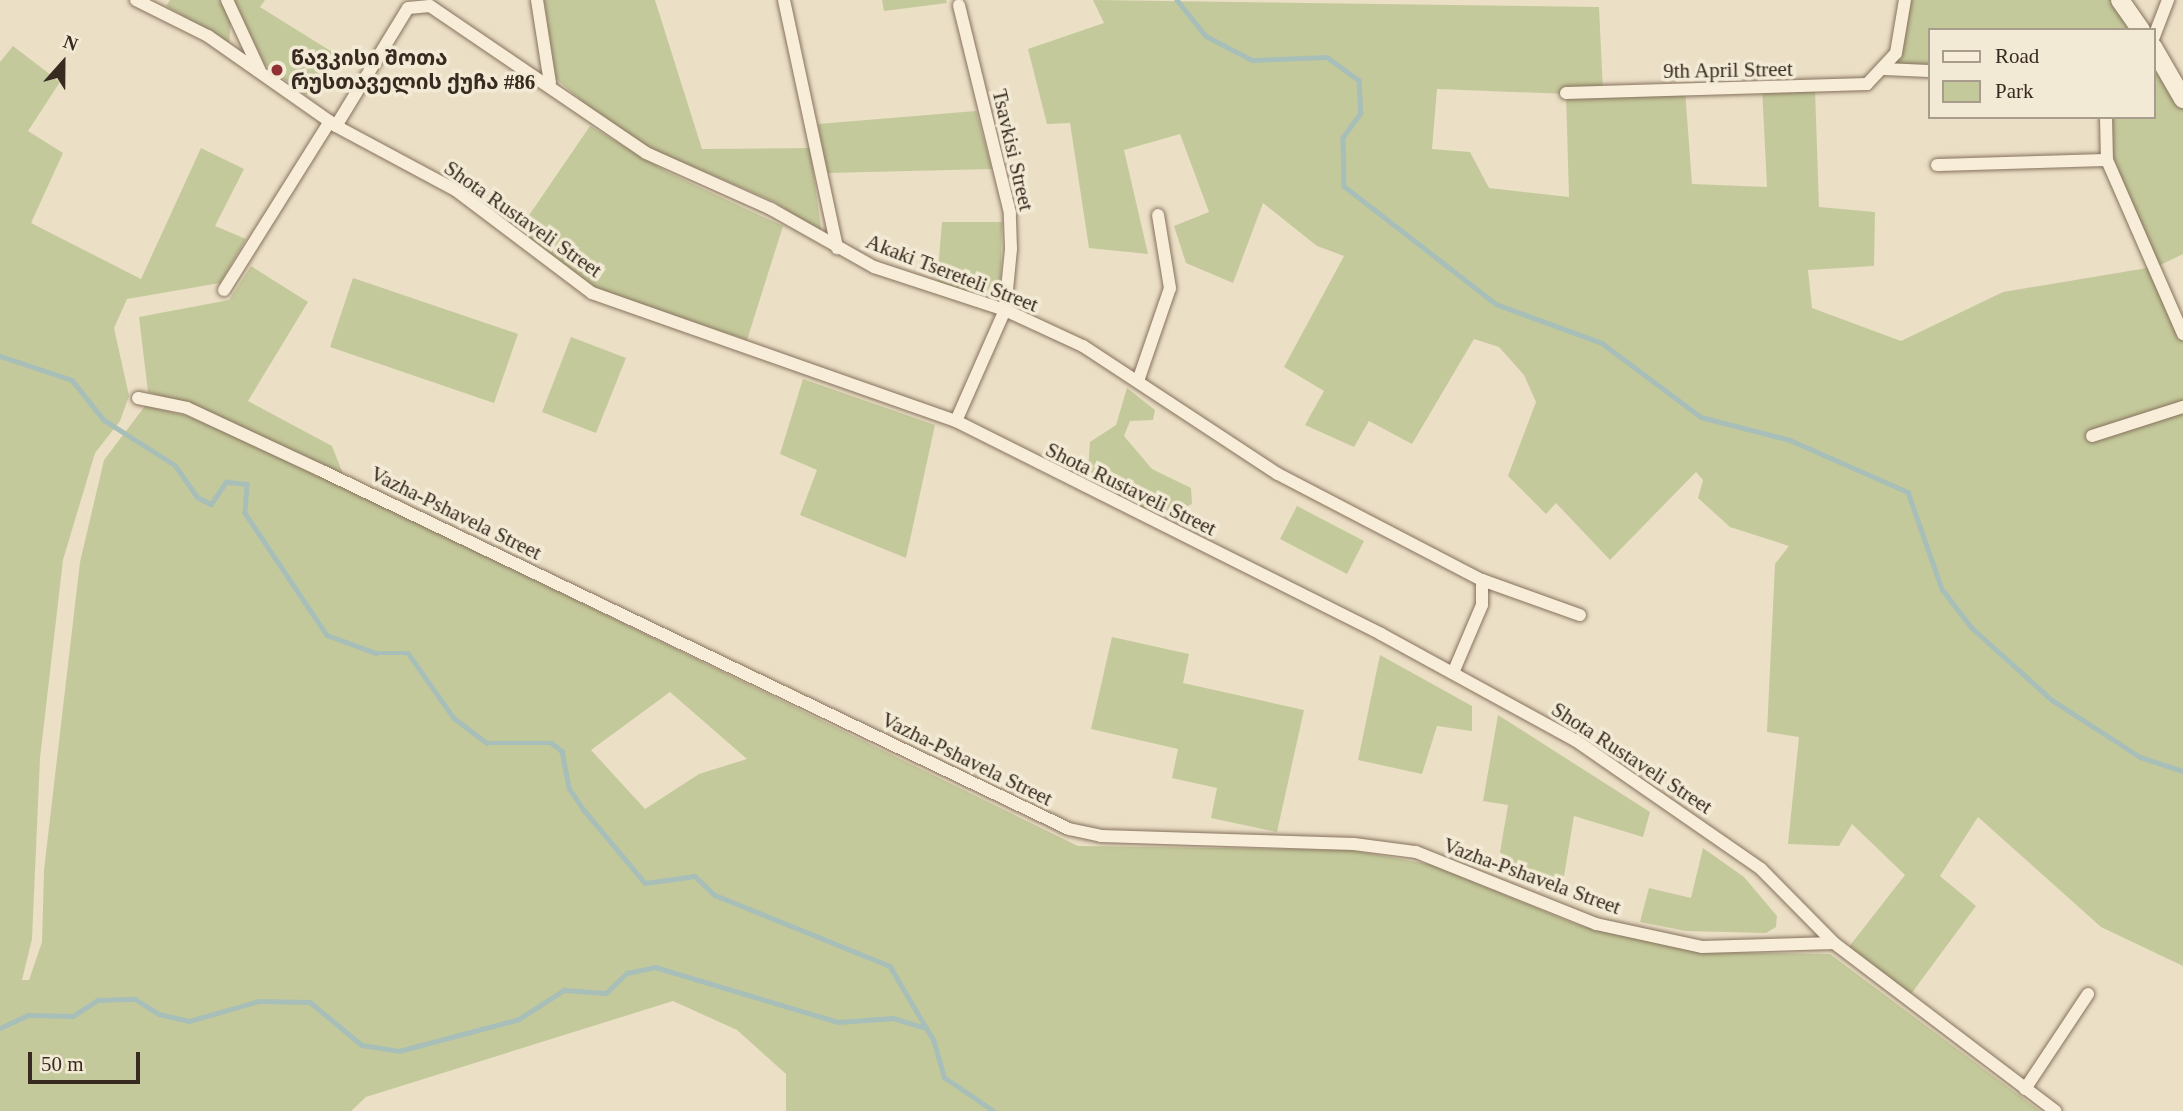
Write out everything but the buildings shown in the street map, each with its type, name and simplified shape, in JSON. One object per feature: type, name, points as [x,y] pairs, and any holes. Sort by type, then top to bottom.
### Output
[{"type":"street","name":"Shota Rustaveli Street","points":[[136,0],[261,72],[333,123],[457,191],[592,293],[956,421],[1453,673],[1574,740],[1735,849],[1833,943],[2055,1111]]},
{"type":"street","points":[[227,0],[261,72]]},
{"type":"street","points":[[537,0],[550,83]]},
{"type":"street","points":[[784,0],[837,248]]},
{"type":"street","points":[[1884,69],[1896,53],[1905,0]]},
{"type":"street","points":[[2120,0],[2140,28]]},
{"type":"street","points":[[2155,35],[2168,0]]},
{"type":"street","name":"Akaki Tsereteli Street","points":[[224,290],[408,8],[419,3],[550,83],[646,153],[771,209],[837,248],[934,289],[1005,310],[1083,346],[1278,474],[1482,580],[1580,615]]},
{"type":"street","name":"Tsavkisi Street","points":[[956,421],[1005,310],[1010,213],[959,5]]},
{"type":"street","points":[[2155,56],[2183,99]]},
{"type":"street","points":[[1884,69],[1927,71]]},
{"type":"street","name":"9th April Street","points":[[1566,93],[1848,89],[1884,69]]},
{"type":"street","points":[[2106,119],[2107,160],[2183,334]]},
{"type":"street","points":[[1937,165],[2107,160]]},
{"type":"street","points":[[1138,382],[1170,288],[1170,257],[1158,215]]},
{"type":"street","name":"Vazha-Pshavela Street","points":[[138,398],[187,408],[308,464],[1069,829],[1101,836],[1354,844],[1416,852],[1597,924],[1702,947],[1833,943]]},
{"type":"street","points":[[2092,436],[2183,407]]},
{"type":"street","points":[[1453,673],[1482,605],[1482,580]]},
{"type":"street","points":[[2025,1089],[2088,993]]},
{"type":"green space","points":[[170,0],[220,0],[231,21],[229,43],[166,6]]},
{"type":"green space","points":[[234,0],[265,0],[260,7],[337,55],[306,95],[265,65]]},
{"type":"green space","points":[[544,0],[655,0],[702,149],[810,148],[822,235],[775,202],[654,150],[605,120],[556,79]]},
{"type":"green space","points":[[882,0],[946,0],[947,3],[884,11]]},
{"type":"green space","points":[[1093,0],[1599,7],[1603,92],[1685,90],[1692,184],[1767,187],[1762,88],[1815,89],[1819,207],[1875,212],[1874,266],[1808,270],[1812,308],[1901,341],[2003,292],[2153,267],[2107,160],[2106,119],[2155,119],[2155,50],[2183,99],[2183,254],[2154,268],[2183,334],[2183,966],[2101,927],[1978,817],[1940,876],[1976,906],[1911,994],[1848,948],[1905,875],[1852,824],[1839,846],[1788,844],[1799,737],[1767,732],[1775,564],[1789,546],[1730,527],[1698,498],[1703,480],[1696,472],[1610,560],[1556,503],[1546,514],[1508,476],[1536,402],[1524,375],[1499,347],[1474,339],[1412,444],[1369,421],[1354,447],[1305,425],[1324,391],[1284,367],[1344,256],[1317,246],[1263,203],[1233,283],[1186,263],[1174,226],[1209,212],[1180,134],[1124,150],[1148,254],[1089,248],[1070,123],[1047,124],[1028,49],[1104,23]],"holes":[[[1437,89],[1566,94],[1569,197],[1489,188],[1470,152],[1432,149]]]},
{"type":"green space","points":[[1905,0],[2120,0],[2140,28],[1927,28],[1927,71],[1884,69],[1896,53]]},
{"type":"green space","points":[[13,46],[60,82],[28,131],[63,153],[31,223],[141,279],[201,148],[244,169],[215,226],[246,239],[220,283],[127,299],[114,328],[129,396],[120,421],[95,453],[63,560],[40,758],[32,939],[22,980],[29,980],[42,942],[44,870],[80,562],[104,460],[145,406],[188,416],[308,469],[1078,846],[1350,850],[1433,865],[1575,924],[1697,952],[1830,954],[2040,1111],[786,1111],[786,1074],[737,1030],[673,1001],[366,1097],[351,1111],[0,1111],[0,62]],"holes":[[[670,692],[747,759],[699,774],[645,809],[591,750]]]},
{"type":"green space","points":[[976,111],[992,169],[827,173],[818,124]]},
{"type":"green space","points":[[590,126],[667,172],[783,226],[747,340],[592,287],[519,230]]},
{"type":"green space","points":[[942,222],[1002,222],[1000,303],[937,283]]},
{"type":"green space","points":[[251,266],[308,302],[248,401],[332,446],[343,474],[191,404],[148,392],[139,317],[229,300]]},
{"type":"green space","points":[[353,278],[518,334],[494,403],[330,347]]},
{"type":"green space","points":[[571,337],[626,358],[596,433],[542,412]]},
{"type":"green space","points":[[803,379],[935,425],[906,558],[800,515],[817,470],[780,454]]},
{"type":"green space","points":[[1127,388],[1155,410],[1153,420],[1130,421],[1124,436],[1152,469],[1191,488],[1192,504],[1172,514],[1141,507],[1088,470],[1090,442],[1116,425]]},
{"type":"green space","points":[[1297,506],[1364,541],[1347,574],[1280,539]]},
{"type":"green space","points":[[1112,637],[1189,654],[1183,683],[1304,710],[1277,832],[1211,818],[1217,788],[1172,778],[1178,749],[1091,729]]},
{"type":"green space","points":[[1380,655],[1472,706],[1472,731],[1437,726],[1422,774],[1358,760]]},
{"type":"green space","points":[[1498,715],[1650,812],[1643,837],[1574,816],[1561,894],[1497,870],[1508,805],[1483,801]]},
{"type":"green space","points":[[1703,848],[1744,877],[1777,916],[1776,927],[1766,933],[1686,931],[1640,922],[1649,888],[1691,898]]},
{"type":"waterway","points":[[1177,0],[1206,36],[1252,60],[1327,57],[1359,80],[1361,113],[1343,138],[1344,186],[1496,304],[1602,343],[1701,417],[1790,440],[1908,492],[1942,589],[1972,628],[2052,700],[2140,757],[2183,771]]},
{"type":"waterway","points":[[0,356],[72,380],[104,420],[175,465],[197,497],[211,504],[226,482],[247,484],[245,513],[327,635],[376,653],[408,653],[454,718],[487,743],[552,743],[562,751],[569,788],[645,883],[695,876],[715,895],[890,966],[934,1041],[944,1077],[994,1111]]},
{"type":"waterway","points":[[0,1028],[28,1015],[73,1016],[98,1000],[135,999],[159,1014],[189,1021],[259,1001],[310,1002],[362,1045],[399,1051],[519,1019],[564,990],[606,993],[627,973],[655,967],[838,1022],[893,1018],[923,1027]]},
{"type":"place","name":"წავკისი შოთა რუსთაველის ქუჩა #86","points":[[277,70]]}]
